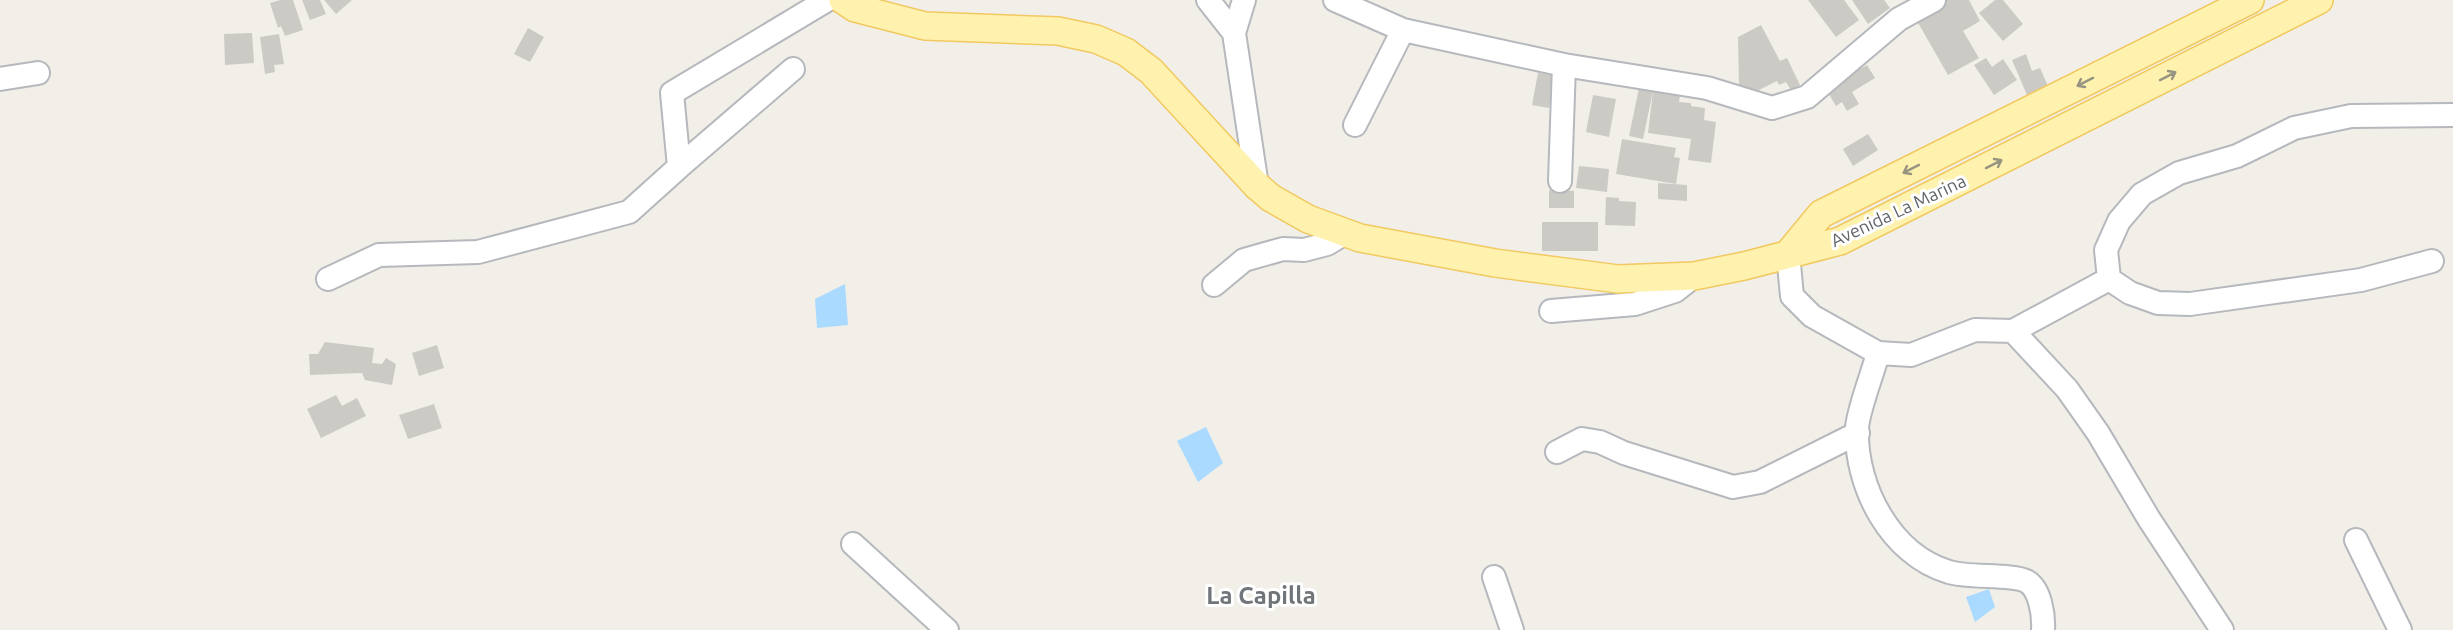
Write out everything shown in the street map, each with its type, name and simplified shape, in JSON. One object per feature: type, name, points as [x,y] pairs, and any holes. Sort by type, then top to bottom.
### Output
[{"type":"main road","points":[[843,0],[855,8],[925,26],[1058,31],[1096,39],[1126,52],[1151,71],[1257,186],[1271,198],[1308,219],[1360,238],[1495,263],[1618,279],[1694,276],[1788,254]]},
{"type":"main road","name":"Avenida La Marina","points":[[1788,254],[1821,214],[2250,0]]},
{"type":"main road","name":"Avenida La Marina","points":[[1788,254],[1840,241],[2319,0]]},
{"type":"street","points":[[679,167],[672,93],[827,0]]},
{"type":"street","points":[[1208,0],[1234,33]]},
{"type":"street","points":[[1244,0],[1234,33],[1257,186]]},
{"type":"street","points":[[1335,0],[1403,30],[1564,65],[1707,88],[1772,108],[1807,96],[1899,19],[1934,0]]},
{"type":"street","points":[[1355,124],[1403,30]]},
{"type":"street","points":[[1560,181],[1564,65]]},
{"type":"street","points":[[328,279],[379,255],[478,252],[629,212],[793,69]]},
{"type":"street","points":[[0,79],[38,73]]},
{"type":"street","points":[[2109,279],[2106,250],[2119,221],[2142,194],[2179,173],[2237,156],[2294,128],[2351,116],[2453,115]]},
{"type":"street","points":[[1214,285],[1245,260],[1283,249],[1304,250],[1327,244],[1345,233]]},
{"type":"street","points":[[1788,254],[1792,297],[1812,316],[1878,353],[1911,355],[1975,330],[2013,331],[2109,279]]},
{"type":"street","points":[[2109,279],[2130,293],[2158,303],[2190,304],[2361,280],[2432,261]]},
{"type":"street","points":[[1551,310],[1635,304],[1675,291],[1694,276]]},
{"type":"street","points":[[2013,331],[2067,389],[2098,433],[2149,519],[2222,630]]},
{"type":"street","points":[[1878,353],[1857,427],[1860,463],[1877,514],[1915,556],[1949,573],[2025,580],[2037,591],[2043,630]]},
{"type":"street","points":[[1557,452],[1582,440],[1600,442],[1624,453],[1733,488],[1760,482],[1858,433]]},
{"type":"street","points":[[2356,540],[2400,630]]},
{"type":"street","points":[[854,544],[947,630]]},
{"type":"street","points":[[1494,577],[1512,630]]},
{"type":"water","points":[[845,284],[848,325],[817,328],[815,299]]},
{"type":"water","points":[[1206,427],[1223,463],[1198,482],[1177,441]]},
{"type":"water","points":[[1989,589],[1995,607],[1975,622],[1966,597]]},
{"type":"building","points":[[293,0],[303,30],[285,36],[281,26],[278,28],[270,3]]},
{"type":"building","points":[[302,0],[320,0],[326,14],[310,20]]},
{"type":"building","points":[[324,0],[352,0],[336,14]]},
{"type":"building","points":[[1808,0],[1844,0],[1859,20],[1836,37]]},
{"type":"building","points":[[1852,0],[1884,0],[1890,8],[1868,24]]},
{"type":"building","points":[[1969,0],[1980,21],[1963,31],[1979,58],[1948,75],[1917,21],[1945,5],[1943,2]]},
{"type":"building","points":[[1995,0],[2003,0],[2023,24],[2003,41],[1979,13]]},
{"type":"building","points":[[1761,25],[1780,61],[1787,58],[1800,85],[1791,90],[1786,82],[1779,85],[1777,81],[1749,95],[1739,89],[1738,37]]},
{"type":"building","points":[[528,28],[544,37],[530,62],[514,54]]},
{"type":"building","points":[[252,33],[254,63],[225,65],[224,34]]},
{"type":"building","points":[[279,34],[284,64],[274,65],[275,72],[265,74],[260,37]]},
{"type":"building","points":[[2026,54],[2032,71],[2040,68],[2048,86],[2027,95],[2012,60]]},
{"type":"building","points":[[1986,58],[1992,67],[2003,59],[2017,80],[1994,95],[1974,65]]},
{"type":"building","points":[[1867,65],[1875,78],[1852,92],[1859,104],[1847,111],[1842,102],[1836,106],[1826,89]]},
{"type":"building","points":[[1538,73],[1555,76],[1549,108],[1532,105]]},
{"type":"building","points":[[1639,88],[1653,91],[1643,139],[1629,136]]},
{"type":"building","points":[[1653,91],[1680,95],[1679,102],[1705,108],[1704,120],[1716,122],[1711,163],[1688,160],[1691,139],[1648,133]]},
{"type":"building","points":[[1593,95],[1616,99],[1609,137],[1586,132]]},
{"type":"building","points":[[1868,134],[1878,150],[1853,166],[1843,149]]},
{"type":"building","points":[[1622,139],[1676,148],[1674,157],[1680,158],[1676,184],[1616,174]]},
{"type":"building","points":[[1579,166],[1609,169],[1607,192],[1576,188]]},
{"type":"building","points":[[1658,183],[1687,185],[1687,201],[1658,199]]},
{"type":"building","points":[[1549,190],[1574,191],[1574,208],[1549,208]]},
{"type":"building","points":[[1606,197],[1619,198],[1619,201],[1636,202],[1635,226],[1605,225]]},
{"type":"building","points":[[1542,222],[1598,222],[1598,251],[1542,251]]},
{"type":"building","points":[[325,342],[374,348],[372,363],[382,364],[386,358],[396,364],[392,385],[365,380],[362,373],[310,375],[309,354],[318,354]]},
{"type":"building","points":[[437,345],[444,368],[419,376],[412,353]]},
{"type":"building","points":[[336,395],[342,406],[357,398],[366,416],[321,438],[307,409]]},
{"type":"building","points":[[434,404],[442,428],[408,439],[399,415]]},
{"type":"district","name":"La Capilla","points":[[1261,595]]}]
